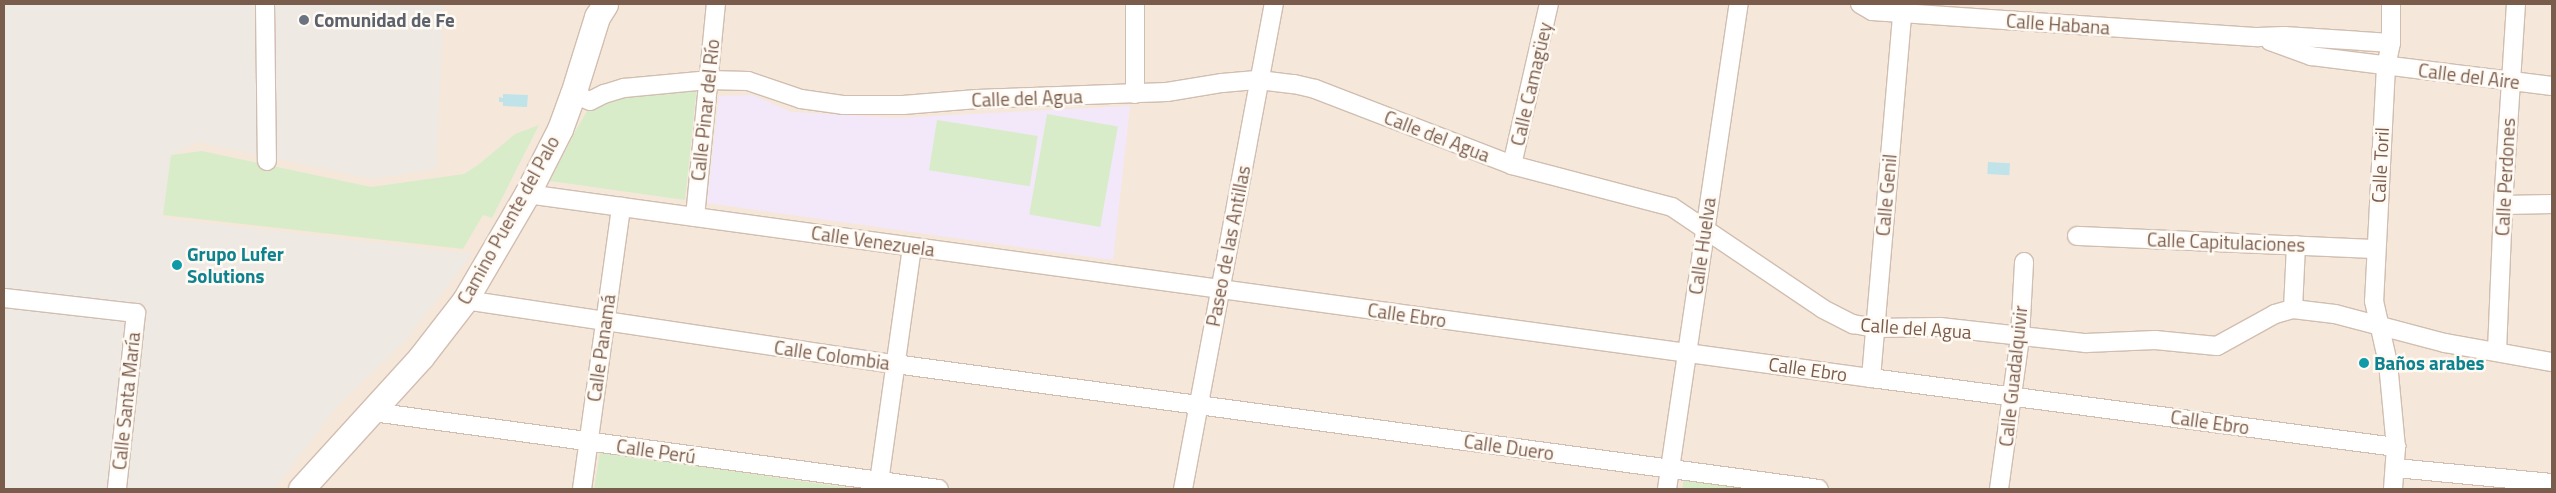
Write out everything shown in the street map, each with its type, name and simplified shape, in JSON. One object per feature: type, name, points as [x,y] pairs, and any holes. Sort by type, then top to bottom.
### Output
[{"type":"street","points":[[265,4],[267,161]]},
{"type":"street","name":"Calle Pinar del Río","points":[[694,217],[716,4]]},
{"type":"street","points":[[1135,94],[1136,4]]},
{"type":"street","name":"Paseo de las Antillas","points":[[1183,489],[1274,4]]},
{"type":"street","name":"Calle Camagüey","points":[[1512,165],[1550,4]]},
{"type":"street","name":"Calle Huelva","points":[[1667,489],[1704,229],[1739,4]]},
{"type":"street","name":"Calle Habana","points":[[1860,4],[1872,11],[2258,37],[2284,36],[2390,42]]},
{"type":"street","name":"Calle Toril","points":[[2391,4],[2374,301],[2378,327],[2388,363],[2396,447],[2393,489]]},
{"type":"street","name":"Calle Perdones","points":[[2497,351],[2503,205],[2516,4]]},
{"type":"street","name":"Camino Puente del Palo","points":[[301,489],[421,357],[465,300],[527,194],[560,129],[573,94],[598,8]]},
{"type":"street","name":"Calle Genil","points":[[1870,378],[1902,13]]},
{"type":"street","name":"Calle Habana","points":[[2258,37],[2311,56],[2386,66]]},
{"type":"street","name":"Calle del Aire","points":[[2386,66],[2552,86]]},
{"type":"street","name":"Calle del Agua","points":[[573,94],[590,101],[604,94],[624,88],[708,80],[748,81],[801,99],[843,105],[903,105],[977,99],[1167,92],[1222,83],[1259,80],[1315,89],[1512,165],[1672,207],[1823,309],[1853,324],[1875,328],[1940,327],[2086,343],[2155,340],[2217,346],[2275,314],[2293,310],[2335,314],[2378,327],[2445,343],[2552,362]]},
{"type":"street","name":"Calle Venezuela","points":[[527,194],[1220,289]]},
{"type":"street","points":[[2503,205],[2552,204]]},
{"type":"street","name":"Calle Panamá","points":[[582,489],[621,207]]},
{"type":"street","name":"Calle Capitulaciones","points":[[2077,236],[2376,249]]},
{"type":"street","points":[[2293,310],[2296,246]]},
{"type":"street","points":[[879,485],[912,247]]},
{"type":"street","name":"Calle Guadalquivir","points":[[1999,489],[2020,337],[2024,262]]},
{"type":"street","name":"Calle Ebro","points":[[1220,289],[1870,378],[2396,447]]},
{"type":"street","name":"Calle Santa María","points":[[4,298],[136,314],[117,489]]},
{"type":"street","name":"Calle Colombia","points":[[465,300],[895,364],[1199,405]]},
{"type":"street","name":"Calle Duero","points":[[1199,405],[1819,489]]},
{"type":"street","name":"Calle Perú","points":[[373,412],[588,441],[879,485],[939,489]]},
{"type":"street","points":[[2396,468],[2552,483]]},
{"type":"shaded area","points":[[4,4],[2552,4],[2552,489],[4,489]]},
{"type":"shaded area","points":[[4,4],[444,4],[436,169],[372,179],[197,142],[171,155],[163,218],[472,254],[403,343],[339,404],[274,489],[4,489]]},
{"type":"shaded area","points":[[752,95],[791,112],[895,118],[1130,106],[1113,260],[707,203],[719,96]]},
{"type":"green space","points":[[697,86],[685,200],[550,181],[592,103],[608,95]]},
{"type":"green space","points":[[1047,114],[1118,127],[1100,227],[1029,214]]},
{"type":"green space","points":[[937,120],[1038,136],[1030,186],[929,170]]},
{"type":"green space","points":[[539,125],[492,218],[483,215],[463,249],[163,215],[171,155],[202,151],[371,187],[464,174],[478,165],[515,134]]},
{"type":"green space","points":[[600,452],[856,489],[594,489]]},
{"type":"green space","points":[[1684,479],[1756,489],[1682,489]]},
{"type":"water","points":[[503,94],[528,95],[527,107],[503,106],[503,102],[499,102],[499,97],[503,98]]},
{"type":"water","points":[[1988,162],[2010,163],[2009,175],[1987,174]]},
{"type":"place","name":"Comunidad de Fe","points":[[304,20]]},
{"type":"place","name":"Grupo Lufer Solutions","points":[[177,265]]},
{"type":"place","name":"Baños arabes","points":[[2364,363]]}]
